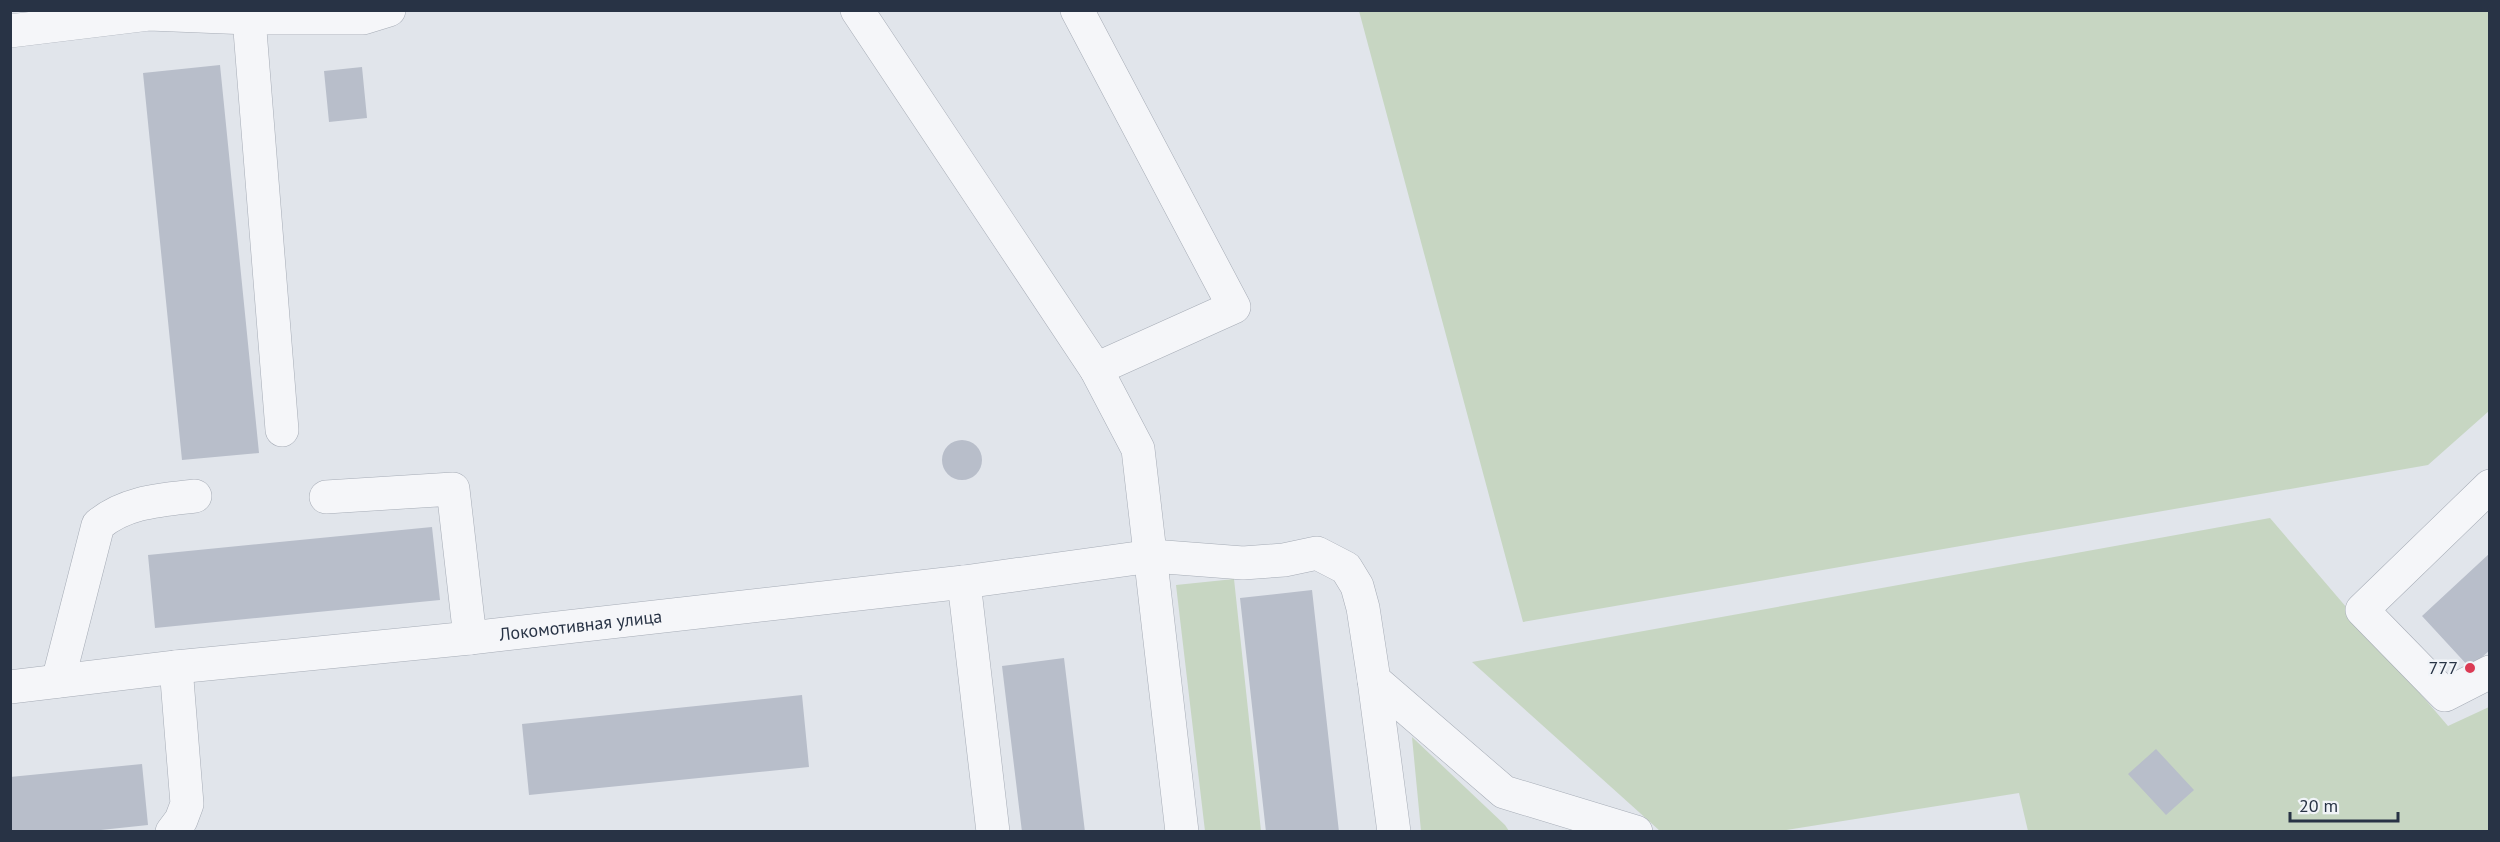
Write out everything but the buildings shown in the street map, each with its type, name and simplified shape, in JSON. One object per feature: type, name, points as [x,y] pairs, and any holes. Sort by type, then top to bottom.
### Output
[{"type":"street","points":[[10,31],[149,14],[249,18],[363,18],[389,10]]},
{"type":"street","points":[[856,10],[1096,369],[1138,449],[1182,831]]},
{"type":"street","points":[[1077,10],[1234,307],[1096,369]]},
{"type":"street","points":[[249,18],[282,430]]},
{"type":"street","points":[[2490,486],[2362,610],[2445,695],[2490,672]]},
{"type":"street","points":[[327,497],[453,489],[470,638]]},
{"type":"street","points":[[58,681],[98,525],[114,512],[146,502],[195,496]]},
{"type":"street","name":"Локомотивная улица","points":[[10,687],[964,582],[1152,556],[1243,563],[1284,560],[1317,553],[1331,558],[1346,568],[1357,586],[1363,608],[1374,680],[1394,831]]},
{"type":"street","points":[[964,582],[993,831]]},
{"type":"street","points":[[172,831],[181,820],[187,804],[176,667]]},
{"type":"street","points":[[1374,680],[1504,792],[1636,831]]},
{"type":"green space","points":[[1359,11],[2489,11],[2489,411],[2428,465],[1523,622]]},
{"type":"green space","points":[[2270,518],[2448,726],[2489,707],[2489,831],[2028,831],[2019,793],[1780,831],[1660,831],[1472,662]]},
{"type":"green space","points":[[1234,579],[1261,831],[1205,831],[1176,585]]},
{"type":"green space","points":[[1412,737],[1505,825],[1509,831],[1421,831]]},
{"type":"place","name":"777","points":[[2470,668]]}]
